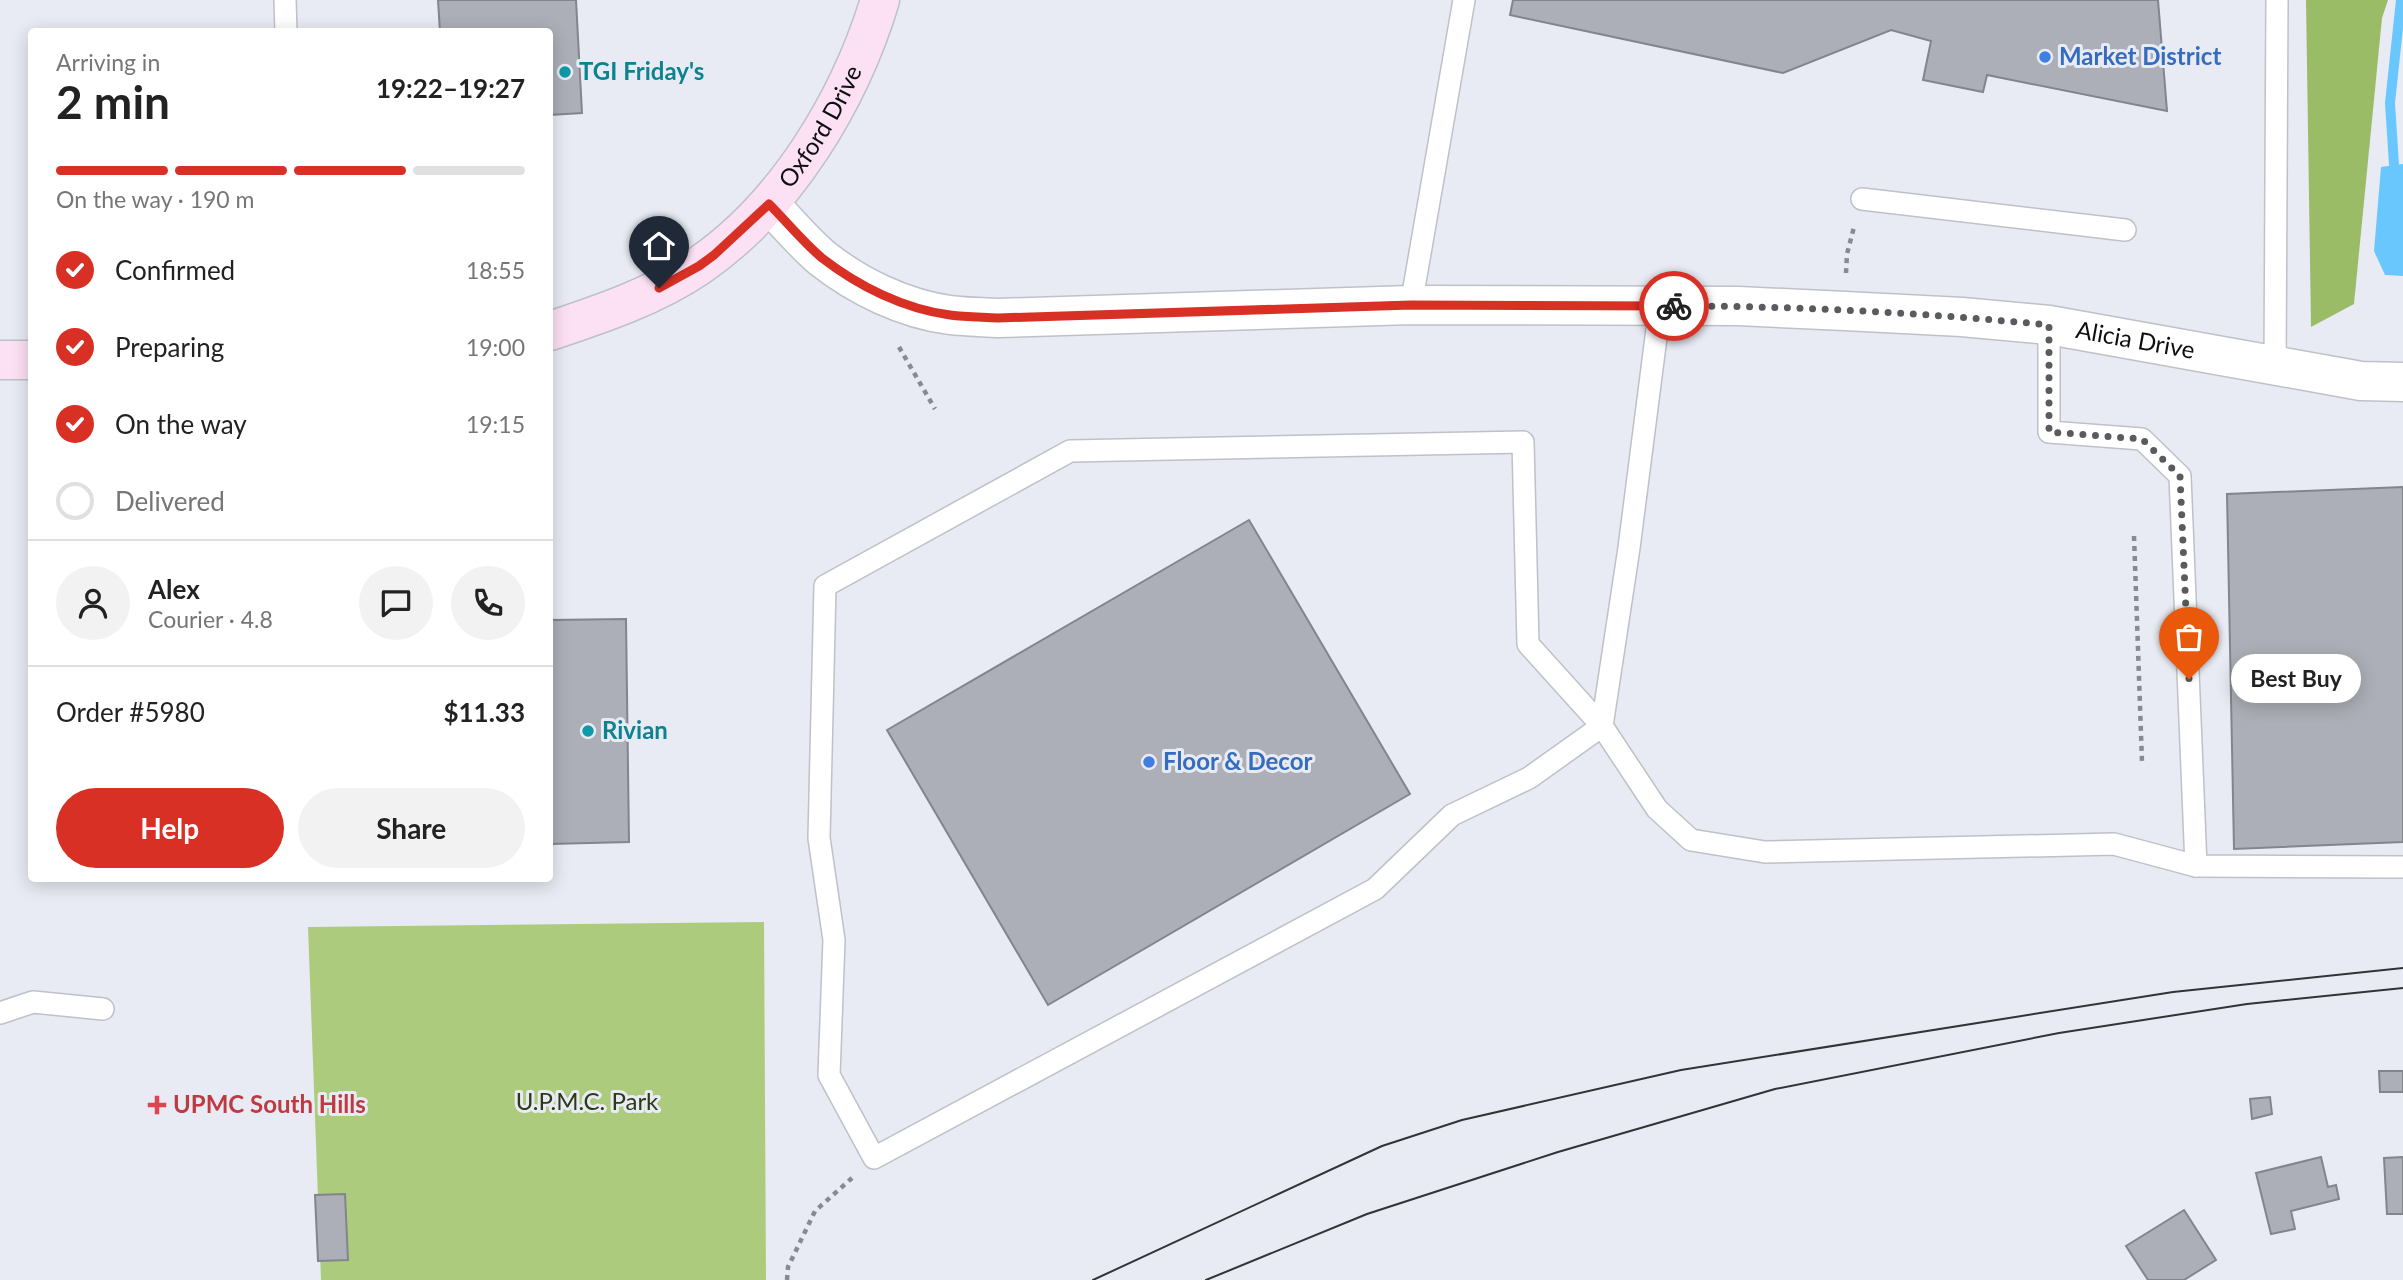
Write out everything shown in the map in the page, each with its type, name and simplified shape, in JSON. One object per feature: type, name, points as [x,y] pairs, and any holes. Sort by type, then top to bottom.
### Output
[{"type":"street","name":"Oxford Drive","points":[[553,330],[639,299],[699,266],[769,204],[801,163],[825,125],[857,64],[880,0]]},
{"type":"street","name":"Alicia Drive","points":[[769,204],[820,256],[842,273],[907,304],[948,314],[998,318],[1411,305],[1738,306],[1962,317],[2049,325],[2361,381],[2403,383]]},
{"type":"street","points":[[0,360],[28,360]]},
{"type":"lane","points":[[285,0],[286,28]]},
{"type":"lane","points":[[1411,305],[1464,0]]},
{"type":"lane","points":[[2275,365],[2277,0]]},
{"type":"lane","points":[[1862,199],[2125,230]]},
{"type":"lane","points":[[1661,306],[1602,726],[1530,778],[1452,815],[1374,889],[874,1158],[829,1075],[834,940],[819,838],[825,586],[1070,451],[1523,442],[1528,644],[1602,726],[1657,809],[1691,840],[1765,852],[2114,844],[2196,866],[2403,867]]},
{"type":"lane","points":[[2049,325],[2049,432],[2142,439],[2180,476],[2196,866]]},
{"type":"lane","points":[[0,1013],[33,1002],[103,1009]]},
{"type":"path","points":[[1845,283],[1847,254]]},
{"type":"path","points":[[898,347],[935,409]]},
{"type":"path","points":[[2134,536],[2142,762]]},
{"type":"path","points":[[787,1280],[788,1267],[815,1211],[874,1158]]},
{"type":"green space","points":[[2306,0],[2388,0],[2382,18],[2354,304],[2311,327]]},
{"type":"green space","name":"U.P.M.C. Park","points":[[764,922],[766,1280],[321,1280],[308,927]]},
{"type":"water","points":[[2403,164],[2403,276],[2385,275],[2374,251],[2381,167]]},
{"type":"building","name":"TGI Friday's","points":[[438,0],[576,0],[582,113],[553,115],[553,28],[440,28]]},
{"type":"building","name":"Market District","points":[[1513,0],[2158,0],[2167,111],[1987,75],[1983,92],[1923,80],[1931,41],[1891,30],[1783,73],[1510,15]]},
{"type":"building","points":[[2403,487],[2403,842],[2234,849],[2227,494]]},
{"type":"building","name":"Floor & Decor","points":[[1249,520],[1410,794],[1048,1005],[887,730]]},
{"type":"building","name":"Rivian","points":[[626,619],[629,842],[553,844],[553,620]]},
{"type":"building","points":[[2379,1071],[2403,1071],[2403,1092],[2380,1092]]},
{"type":"building","points":[[2270,1097],[2272,1114],[2252,1119],[2250,1099]]},
{"type":"building","points":[[2321,1157],[2328,1187],[2336,1185],[2339,1199],[2291,1211],[2295,1229],[2271,1234],[2256,1173]]},
{"type":"building","points":[[2403,1157],[2403,1214],[2387,1214],[2384,1158]]},
{"type":"building","points":[[345,1194],[348,1260],[318,1261],[315,1195]]},
{"type":"building","points":[[2184,1210],[2216,1260],[2184,1280],[2148,1280],[2126,1246]]},
{"type":"waterway","points":[[2394,165],[2390,103],[2401,0]]},
{"type":"tram line","points":[[1093,1280],[1382,1146],[1462,1120],[1681,1070],[2173,992],[2403,968]]},
{"type":"tram line","points":[[1206,1280],[1367,1214],[1558,1152],[1775,1089],[2059,1033],[2247,1004],[2403,988]]},
{"type":"way so far","points":[[1674,306],[1738,306],[1962,317],[2049,325],[2049,432],[2142,439],[2180,476],[2189,679]]},
{"type":"place","name":"Market District","points":[[2045,57]]},
{"type":"place","name":"TGI Friday's","points":[[565,72]]},
{"type":"place","name":"Best Buy","points":[[2189,679]]},
{"type":"place","name":"Rivian","points":[[588,731]]},
{"type":"place","name":"Floor & Decor","points":[[1149,762]]},
{"type":"place","name":"UPMC South Hills","points":[[157,1105]]},
{"type":"route","points":[[659,288],[714,255],[769,204],[820,256],[842,273],[907,304],[948,314],[998,318],[1411,305],[1674,306]]}]
